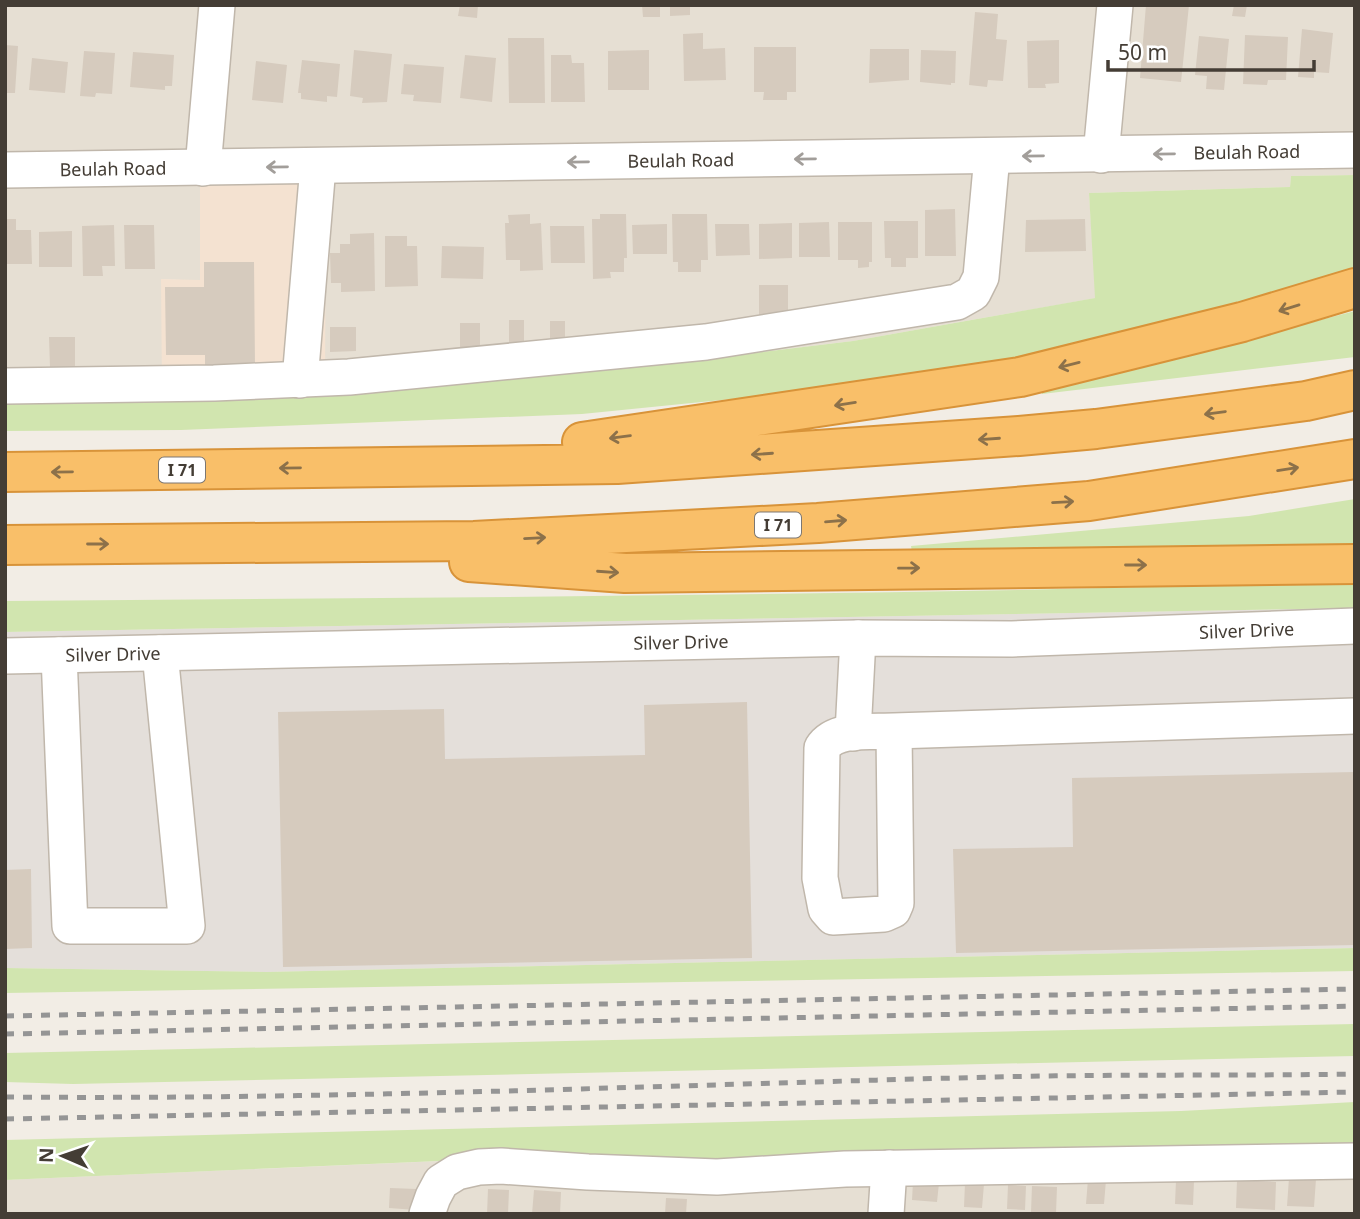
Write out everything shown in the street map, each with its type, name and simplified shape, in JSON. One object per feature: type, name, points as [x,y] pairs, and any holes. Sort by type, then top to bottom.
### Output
[{"type":"highway","points":[[358,468],[638,435],[1020,377],[1242,322],[1355,288]]},
{"type":"highway","name":"I 71","points":[[5,472],[618,464],[1096,429],[1306,401],[1355,390]]},
{"type":"highway","name":"I 71","points":[[5,545],[474,541],[818,523],[1089,501],[1355,459]]},
{"type":"highway","points":[[198,543],[625,573],[1355,564]]},
{"type":"street","points":[[203,168],[217,5]]},
{"type":"street","points":[[1101,155],[1115,5]]},
{"type":"street","name":"Beulah Road","points":[[5,170],[1355,150]]},
{"type":"street","points":[[5,386],[300,380],[706,342],[957,302],[973,293],[981,277],[992,156]]},
{"type":"street","points":[[300,380],[318,166]]},
{"type":"street","name":"Silver Drive","points":[[5,656],[858,638],[1012,639],[1355,626]]},
{"type":"street","points":[[853,733],[858,638]]},
{"type":"street","points":[[59,655],[70,926],[187,926],[160,653]]},
{"type":"street","points":[[894,731],[896,902],[893,910],[884,914],[833,917],[826,909],[820,878],[822,748],[832,738],[853,733],[894,731],[1355,716]]},
{"type":"street","points":[[427,1214],[441,1182],[457,1172],[479,1167],[717,1177],[889,1168],[1355,1161]]},
{"type":"street","points":[[886,1214],[889,1168]]},
{"type":"shaded area","points":[[5,5],[1355,5],[1355,175],[1291,176],[1290,187],[1089,193],[1096,298],[853,341],[630,368],[325,394],[200,165],[200,281],[162,279],[162,391],[5,394]]},
{"type":"shaded area","points":[[326,159],[325,394],[251,400],[234,390],[162,391],[161,279],[200,280],[200,164]]},
{"type":"shaded area","points":[[1355,608],[1355,948],[266,972],[5,968],[5,632]]},
{"type":"shaded area","points":[[1355,1152],[1355,1214],[5,1214],[5,1180],[486,1159]]},
{"type":"green space","points":[[1355,175],[1355,272],[1206,316],[981,366],[810,391],[582,414],[181,430],[5,431],[5,394],[234,390],[251,400],[630,368],[853,341],[1095,298],[1089,193],[1290,187],[1291,176]]},
{"type":"green space","points":[[1355,311],[1355,357],[1042,394],[1042,387]]},
{"type":"green space","points":[[1355,499],[1355,549],[912,552],[911,546],[1249,516]]},
{"type":"green space","points":[[1355,581],[1355,608],[5,632],[5,601],[849,593]]},
{"type":"green space","points":[[1355,948],[1355,971],[5,993],[5,968],[266,972]]},
{"type":"green space","points":[[1355,1024],[1355,1056],[73,1084],[5,1082],[5,1053]]},
{"type":"green space","points":[[1355,1102],[1355,1152],[685,1167],[485,1159],[5,1180],[5,1140],[1181,1111]]},
{"type":"building","points":[[460,5],[478,5],[477,18],[458,16]]},
{"type":"building","points":[[642,5],[660,5],[660,17],[643,17]]},
{"type":"building","points":[[670,5],[690,5],[690,15],[670,16]]},
{"type":"building","points":[[1146,5],[1189,5],[1181,82],[1140,78]]},
{"type":"building","points":[[1234,5],[1247,5],[1245,17],[1232,16]]},
{"type":"building","points":[[975,12],[998,14],[996,39],[1007,40],[1003,81],[988,80],[987,87],[969,85]]},
{"type":"building","points":[[1302,29],[1333,33],[1329,73],[1314,72],[1314,78],[1298,77]]},
{"type":"building","points":[[703,33],[703,49],[725,48],[726,80],[684,81],[683,34]]},
{"type":"building","points":[[1245,35],[1288,37],[1286,80],[1268,80],[1267,85],[1243,84]]},
{"type":"building","points":[[1199,36],[1229,39],[1224,90],[1206,89],[1207,76],[1195,75]]},
{"type":"building","points":[[508,38],[544,38],[545,103],[509,103]]},
{"type":"building","points":[[1059,40],[1059,83],[1045,84],[1046,88],[1028,88],[1027,41]]},
{"type":"building","points":[[5,45],[18,46],[15,93],[5,93]]},
{"type":"building","points":[[754,47],[796,47],[796,92],[787,92],[787,100],[763,100],[764,92],[754,92]]},
{"type":"building","points":[[870,49],[909,49],[909,80],[869,83]]},
{"type":"building","points":[[354,50],[392,54],[387,102],[362,103],[363,98],[350,96]]},
{"type":"building","points":[[649,50],[649,90],[608,90],[608,51]]},
{"type":"building","points":[[921,50],[956,51],[955,83],[951,85],[920,82]]},
{"type":"building","points":[[84,51],[115,53],[112,94],[80,96]]},
{"type":"building","points":[[133,52],[174,55],[172,86],[165,86],[165,90],[130,87]]},
{"type":"building","points":[[465,55],[496,58],[492,102],[460,98]]},
{"type":"building","points":[[551,55],[571,55],[572,63],[584,63],[585,102],[551,102]]},
{"type":"building","points":[[32,58],[68,62],[65,93],[29,90]]},
{"type":"building","points":[[302,60],[340,64],[337,97],[327,96],[327,102],[301,99],[301,93],[298,93]]},
{"type":"building","points":[[256,61],[287,65],[283,103],[252,100]]},
{"type":"building","points":[[404,64],[444,67],[441,103],[413,101],[414,95],[401,94]]},
{"type":"building","points":[[955,209],[956,256],[925,256],[925,210]]},
{"type":"building","points":[[530,214],[530,224],[541,223],[543,270],[520,271],[520,260],[506,260],[505,223],[509,223],[508,215]]},
{"type":"building","points":[[600,214],[626,214],[627,258],[624,258],[624,272],[610,272],[611,278],[593,279],[592,219],[600,219]]},
{"type":"building","points":[[672,214],[707,214],[708,260],[701,260],[701,272],[678,272],[678,262],[673,262]]},
{"type":"building","points":[[5,219],[16,219],[16,230],[31,230],[32,264],[5,264]]},
{"type":"building","points":[[1085,219],[1086,251],[1025,252],[1026,220]]},
{"type":"building","points":[[884,221],[918,221],[918,258],[906,258],[906,267],[891,267],[891,258],[885,258]]},
{"type":"building","points":[[829,222],[830,257],[799,257],[799,223]]},
{"type":"building","points":[[838,222],[872,222],[872,262],[869,262],[869,267],[858,268],[858,260],[838,260]]},
{"type":"building","points":[[792,223],[792,258],[759,259],[759,224]]},
{"type":"building","points":[[667,224],[667,254],[633,254],[632,225]]},
{"type":"building","points":[[715,224],[749,224],[750,255],[716,256]]},
{"type":"building","points":[[114,225],[115,266],[102,266],[103,276],[83,276],[82,226]]},
{"type":"building","points":[[124,225],[154,225],[155,269],[125,269]]},
{"type":"building","points":[[550,226],[584,226],[585,263],[551,263]]},
{"type":"building","points":[[72,231],[72,267],[39,267],[39,232]]},
{"type":"building","points":[[374,233],[375,291],[341,292],[341,283],[331,283],[330,253],[340,253],[340,244],[350,244],[350,234]]},
{"type":"building","points":[[385,236],[407,236],[407,246],[417,246],[418,286],[385,287]]},
{"type":"building","points":[[442,246],[484,247],[483,279],[441,278]]},
{"type":"building","points":[[204,262],[254,262],[255,366],[205,367],[205,355],[166,355],[165,287],[204,287]]},
{"type":"building","points":[[759,285],[788,285],[788,315],[759,315]]},
{"type":"building","points":[[509,320],[524,320],[524,343],[509,343]]},
{"type":"building","points":[[550,321],[565,321],[565,339],[550,339]]},
{"type":"building","points":[[460,323],[480,323],[480,348],[460,348]]},
{"type":"building","points":[[330,327],[356,327],[356,351],[330,352]]},
{"type":"building","points":[[49,337],[75,337],[75,367],[50,367]]},
{"type":"building","points":[[747,702],[752,958],[283,967],[278,712],[444,709],[445,759],[645,755],[644,705]]},
{"type":"building","points":[[1355,772],[1355,945],[956,953],[953,849],[1073,847],[1072,778]]},
{"type":"building","points":[[31,869],[32,948],[5,949],[5,870]]},
{"type":"building","points":[[1289,1178],[1316,1179],[1314,1207],[1287,1206]]},
{"type":"building","points":[[1088,1179],[1106,1180],[1104,1204],[1086,1204]]},
{"type":"building","points":[[1176,1180],[1194,1181],[1193,1205],[1175,1204]]},
{"type":"building","points":[[1237,1180],[1276,1182],[1275,1210],[1236,1208]]},
{"type":"building","points":[[913,1182],[939,1183],[937,1202],[912,1200]]},
{"type":"building","points":[[965,1183],[984,1184],[982,1208],[964,1207]]},
{"type":"building","points":[[1008,1185],[1026,1186],[1025,1210],[1007,1209]]},
{"type":"building","points":[[1032,1186],[1057,1187],[1056,1213],[1031,1212]]},
{"type":"building","points":[[390,1188],[417,1189],[416,1210],[389,1208]]},
{"type":"building","points":[[488,1189],[509,1190],[508,1214],[487,1214]]},
{"type":"building","points":[[534,1190],[561,1192],[560,1214],[532,1214]]},
{"type":"building","points":[[666,1198],[687,1199],[686,1214],[665,1214]]},
{"type":"railway","points":[[5,1016],[1355,989]]},
{"type":"railway","points":[[5,1034],[1355,1006]]},
{"type":"railway","points":[[5,1097],[253,1096],[995,1077],[1355,1074]]},
{"type":"railway","points":[[5,1119],[1355,1092]]}]
